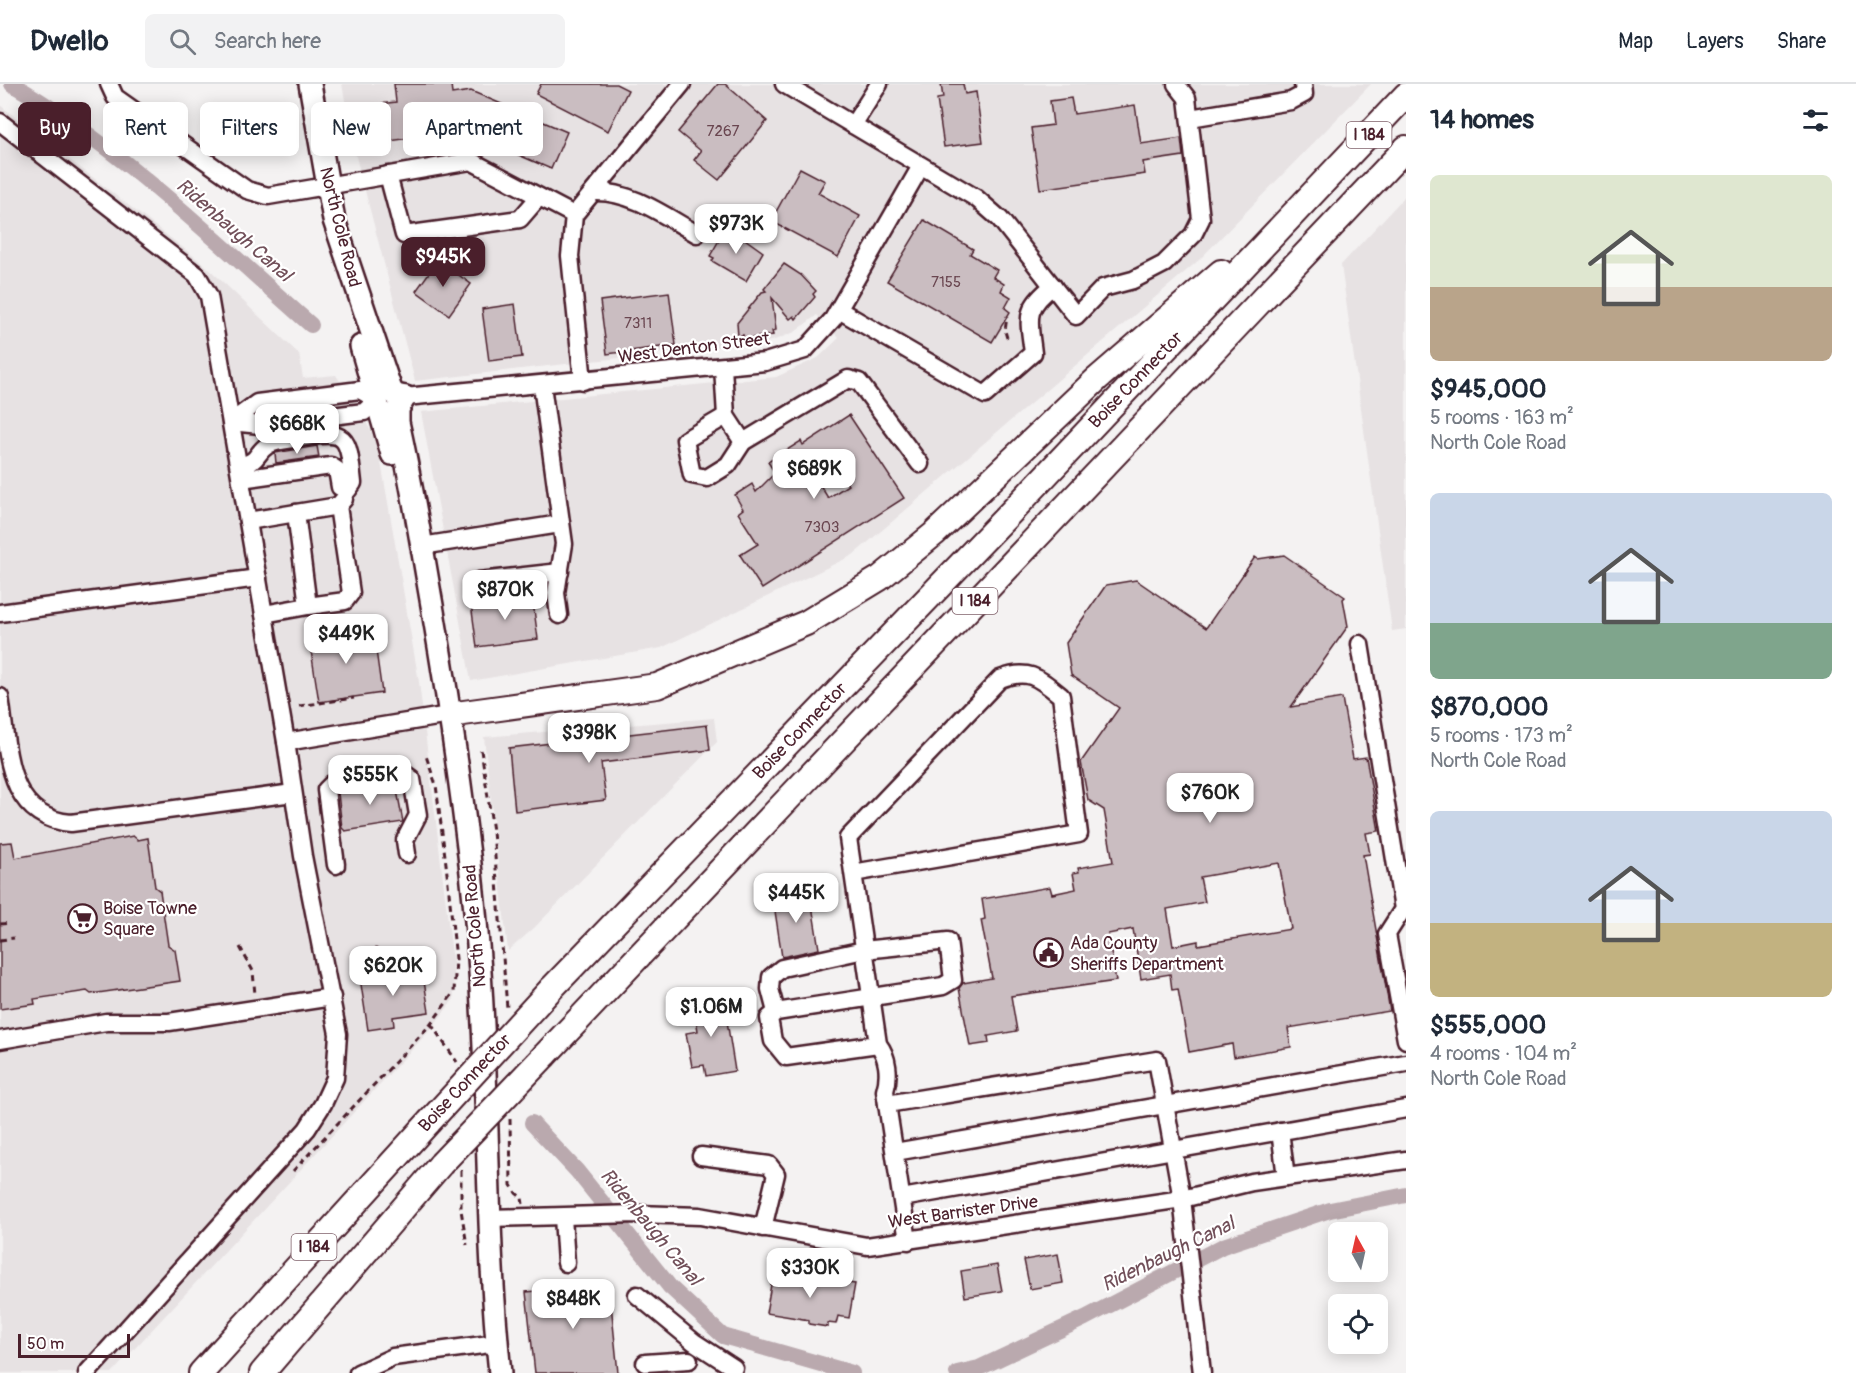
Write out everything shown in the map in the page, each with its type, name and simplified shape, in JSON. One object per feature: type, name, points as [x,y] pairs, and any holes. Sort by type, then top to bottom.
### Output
[{"type":"highway","name":"Boise Connector","points":[[201,1373],[551,989],[1406,95]]},
{"type":"highway","name":"Boise Connector","points":[[262,1373],[441,1164],[1406,148]]},
{"type":"highway","points":[[449,715],[657,686],[806,622],[880,578],[934,534],[1097,379],[1331,176]]},
{"type":"main road","name":"North Cole Road","points":[[310,84],[334,220],[359,299],[375,315],[405,397],[418,461],[411,482],[464,814],[478,944],[483,1011],[488,1218],[500,1373]]},
{"type":"main road","name":"North Cole Road","points":[[359,299],[354,323],[395,466],[411,482]]},
{"type":"street","points":[[109,84],[115,97],[247,190],[268,196],[326,184],[471,162],[574,215]]},
{"type":"street","points":[[784,84],[976,198],[1000,219],[1076,316],[1103,288],[1132,280],[1164,264],[1193,235],[1201,219],[1187,99],[1176,84]]},
{"type":"street","points":[[853,125],[879,84]]},
{"type":"street","points":[[1190,118],[1291,101],[1304,94],[1303,84]]},
{"type":"street","points":[[583,381],[570,256],[574,215],[595,192],[678,85]]},
{"type":"street","points":[[0,122],[197,274],[209,296],[286,742],[292,793],[338,1034],[335,1078],[323,1104],[307,1129],[87,1373]]},
{"type":"street","name":"West Denton Street","points":[[405,397],[723,367],[765,362],[805,350],[838,310],[921,166]]},
{"type":"street","points":[[388,175],[404,235],[520,219],[538,197]]},
{"type":"street","points":[[595,192],[613,192],[631,198],[698,234]]},
{"type":"street","points":[[838,310],[985,395],[1033,353],[1028,312],[1036,299],[1053,286]]},
{"type":"street","points":[[723,367],[726,416],[743,442]]},
{"type":"street","points":[[726,416],[684,440],[692,475],[707,478],[728,465],[743,442],[848,379],[859,382],[920,464]]},
{"type":"street","points":[[542,385],[564,543],[556,593],[559,615]]},
{"type":"street","points":[[231,422],[257,404],[360,390],[377,400]]},
{"type":"street","points":[[240,472],[256,460],[270,444],[328,433],[339,435],[347,444],[352,476],[351,487],[338,506],[351,592],[345,601],[264,614]]},
{"type":"street","points":[[240,472],[331,466],[337,470],[340,487],[348,490]]},
{"type":"street","points":[[248,521],[338,506]]},
{"type":"street","points":[[296,513],[308,606]]},
{"type":"street","points":[[422,546],[560,524]]},
{"type":"street","points":[[479,581],[560,572]]},
{"type":"street","points":[[0,613],[258,578]]},
{"type":"street","points":[[1360,644],[1403,909],[1387,934],[1406,1040]]},
{"type":"street","points":[[854,873],[1079,834],[1060,696],[1037,676],[1011,675],[1000,679],[848,838],[878,1044],[884,1052],[888,1080],[886,1097],[908,1241]]},
{"type":"street","points":[[0,697],[12,771],[19,791],[33,808],[57,821],[71,823],[292,793]]},
{"type":"street","points":[[286,742],[449,715]]},
{"type":"street","points":[[336,865],[326,790],[332,784],[351,776],[398,769],[412,778],[418,815],[405,840],[407,854]]},
{"type":"street","points":[[776,1012],[770,989],[771,977],[782,968],[864,950],[948,941],[953,980],[943,986],[776,1012],[770,1018],[774,1041],[786,1057],[878,1044]]},
{"type":"street","points":[[0,1040],[106,1022],[169,1022],[332,997]]},
{"type":"street","points":[[886,1097],[1157,1060],[1182,1199],[1202,1373]]},
{"type":"street","points":[[895,1152],[1406,1063]]},
{"type":"street","points":[[902,1198],[1406,1109]]},
{"type":"street","points":[[1280,1131],[1286,1177]]},
{"type":"street","points":[[701,1155],[769,1165],[776,1174],[763,1228]]},
{"type":"street","name":"West Barrister Drive","points":[[488,1218],[637,1214],[700,1216],[867,1246],[1182,1199],[1252,1182],[1406,1160]]},
{"type":"street","points":[[562,1217],[566,1263]]},
{"type":"street","points":[[637,1295],[694,1342],[734,1368]]},
{"type":"street","points":[[358,1373],[393,1357],[497,1343]]},
{"type":"street","points":[[645,1363],[688,1360]]},
{"type":"path","points":[[1007,316],[1005,331],[1007,338]]},
{"type":"path","points":[[299,706],[354,698]]},
{"type":"path","points":[[481,750],[495,851]]},
{"type":"path","points":[[426,756],[433,769],[436,785],[456,959]]},
{"type":"path","points":[[0,924],[10,923]]},
{"type":"path","points":[[0,940],[14,938]]},
{"type":"path","points":[[240,947],[252,971],[255,993]]},
{"type":"path","points":[[374,971],[372,957],[376,948]]},
{"type":"shaded area","points":[[342,84],[1371,84],[1199,260],[853,555],[661,648],[471,681],[421,412],[776,377],[818,358],[839,338],[817,315],[795,332],[772,341],[415,381],[356,156],[391,156],[391,102],[345,102]]},
{"type":"shaded area","points":[[0,105],[18,119],[18,156],[65,156],[205,265],[299,354],[303,378],[336,375],[370,429],[378,445],[419,682],[453,962],[454,999],[430,1030],[112,1373],[0,1373]]},
{"type":"shaded area","points":[[1406,195],[1406,629],[1392,631],[1341,265]]},
{"type":"shaded area","points":[[714,718],[717,742],[534,928],[508,951],[484,737]]},
{"type":"building","points":[[394,84],[451,84],[452,94],[471,91],[497,102],[403,102],[403,139],[391,141],[391,103],[396,102]]},
{"type":"building","points":[[541,84],[616,84],[628,90],[608,131],[536,94]]},
{"type":"building","points":[[718,84],[725,84],[767,121],[719,180],[694,160],[701,151],[678,132]]},
{"type":"building","points":[[941,84],[963,84],[965,94],[976,92],[983,142],[944,147],[937,99],[943,98]]},
{"type":"building","points":[[1071,98],[1074,114],[1135,105],[1141,144],[1181,138],[1183,156],[1143,162],[1145,174],[1040,189],[1031,128],[1053,125],[1050,101]]},
{"type":"building","points":[[543,122],[567,132],[551,169],[521,156],[543,156]]},
{"type":"building","points":[[800,168],[825,181],[818,193],[860,216],[838,257],[771,221]]},
{"type":"building","points":[[924,220],[973,249],[970,254],[997,270],[993,277],[1004,284],[1001,291],[1011,297],[1005,308],[1010,312],[992,342],[887,281]]},
{"type":"building","points":[[731,229],[763,252],[746,281],[712,261],[714,258],[710,256],[725,230],[729,232]]},
{"type":"building","points":[[438,260],[471,284],[449,315],[416,291]]},
{"type":"building","points":[[784,264],[801,275],[816,291],[813,294],[815,297],[796,319],[794,316],[790,319],[772,298],[776,330],[772,331],[773,335],[744,339],[743,335],[738,336],[737,323],[762,292],[766,291],[764,289]]},
{"type":"building","points":[[669,292],[676,345],[607,354],[600,301]]},
{"type":"building","points":[[515,304],[522,357],[489,361],[482,309]]},
{"type":"building","points":[[849,415],[904,498],[762,589],[740,555],[758,544],[738,513],[743,509],[735,495],[752,484],[756,492],[775,473],[768,462],[801,441],[803,445]],"holes":[[[831,460],[848,485],[828,498],[812,472]]]},
{"type":"building","points":[[317,446],[319,457],[276,463],[275,453]]},
{"type":"building","points":[[1284,555],[1345,597],[1343,599],[1348,626],[1291,707],[1342,698],[1353,759],[1366,757],[1379,831],[1366,833],[1370,854],[1363,855],[1390,1011],[1288,1028],[1291,1047],[1234,1057],[1232,1044],[1189,1052],[1178,989],[1172,990],[1170,974],[1141,979],[1133,929],[1108,934],[1116,981],[1011,996],[1017,1031],[988,1036],[989,1043],[970,1046],[959,988],[963,983],[992,978],[981,920],[985,919],[982,899],[1050,887],[1052,894],[1076,889],[1073,873],[1079,872],[1078,868],[1113,862],[1104,810],[1088,800],[1081,762],[1119,708],[1071,675],[1066,643],[1106,585],[1136,580],[1206,628],[1255,557],[1258,559]],"holes":[[[1279,863],[1291,929],[1198,945],[1198,941],[1173,946],[1167,909],[1205,902],[1200,877]]]},
{"type":"building","points":[[532,595],[538,639],[477,647],[471,604]]},
{"type":"building","points":[[373,629],[382,693],[319,702],[309,638]]},
{"type":"building","points":[[707,725],[710,750],[601,763],[606,800],[515,811],[509,748]]},
{"type":"building","points":[[395,780],[403,822],[345,831],[342,828],[338,793],[353,784]]},
{"type":"building","name":"Boise Towne Square","points":[[133,836],[138,840],[148,838],[155,887],[160,891],[168,945],[175,950],[180,981],[91,994],[87,991],[34,999],[35,1004],[0,1009],[0,843],[12,842],[15,858]]},
{"type":"building","points":[[810,893],[819,949],[782,957],[773,898]]},
{"type":"building","points":[[422,969],[429,1012],[393,1017],[394,1026],[368,1030],[360,978]]},
{"type":"building","points":[[723,996],[735,1071],[706,1076],[704,1065],[692,1067],[686,1033],[698,1031],[693,1001]]},
{"type":"building","points":[[1058,1254],[1063,1283],[1030,1289],[1024,1260]]},
{"type":"building","points":[[997,1265],[1002,1291],[965,1297],[961,1271]]},
{"type":"building","points":[[773,1273],[855,1284],[849,1318],[838,1316],[836,1324],[828,1323],[828,1327],[809,1324],[809,1320],[766,1313]]},
{"type":"building","points":[[609,1284],[618,1373],[535,1373],[526,1292]]},
{"type":"waterway","name":"Ridenbaugh Canal","points":[[12,84],[52,109],[130,166],[311,325]]},
{"type":"waterway","name":"Ridenbaugh Canal","points":[[532,1123],[577,1171],[670,1287],[723,1336],[852,1373]]},
{"type":"waterway","name":"Ridenbaugh Canal","points":[[957,1373],[979,1368],[1085,1318],[1223,1246],[1330,1210],[1406,1195]]},
{"type":"place","name":"Boise Towne Square","points":[[82,918]]},
{"type":"place","name":"Ada County Sheriffs Department","points":[[1049,953]]}]
